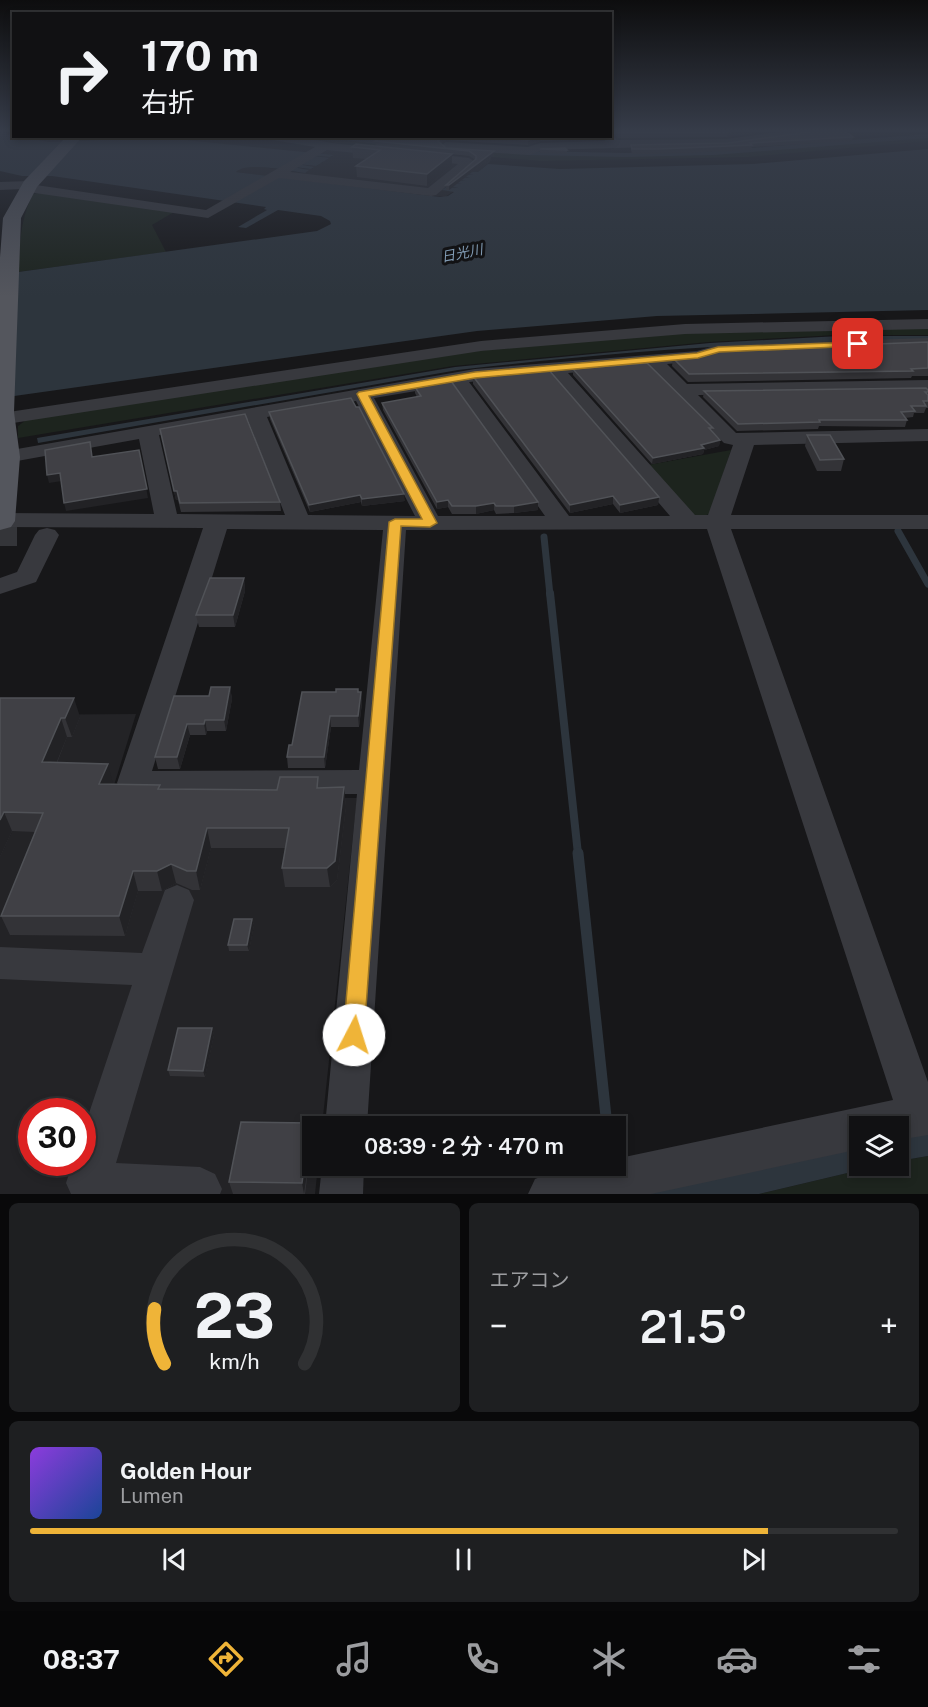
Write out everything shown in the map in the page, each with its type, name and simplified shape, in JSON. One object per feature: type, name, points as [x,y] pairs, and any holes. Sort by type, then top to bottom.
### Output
[{"type":"main road","points":[[6,526],[6,457],[1,421],[8,253],[12,218],[29,187]]},
{"type":"street","points":[[0,186],[29,187],[208,214],[258,186]]},
{"type":"street","points":[[376,186],[431,192],[439,186]]},
{"type":"street","points":[[1,421],[481,346],[685,329],[928,324]]},
{"type":"street","points":[[6,457],[457,378],[698,356],[718,350],[928,344]]},
{"type":"street","points":[[651,360],[731,439],[919,435],[928,420]]},
{"type":"street","points":[[554,368],[703,523],[923,1114]]},
{"type":"street","points":[[457,378],[562,523]]},
{"type":"street","points":[[681,390],[928,386]]},
{"type":"street","points":[[362,394],[430,523]]},
{"type":"street","points":[[255,412],[299,521]]},
{"type":"street","points":[[148,431],[167,522]]},
{"type":"street","points":[[703,523],[746,439]]},
{"type":"street","points":[[6,526],[47,535],[215,529],[299,521],[928,522]]},
{"type":"street","points":[[6,526],[167,522],[215,529]]},
{"type":"street","points":[[347,1116],[395,522]]},
{"type":"street","points":[[215,529],[133,783],[374,782]]},
{"type":"street","points":[[0,586],[27,577],[47,535]]},
{"type":"street","points":[[177,900],[88,1183],[200,1189]]},
{"type":"street","points":[[0,963],[155,970]]},
{"type":"street","points":[[550,1194],[849,1130]]},
{"type":"street","points":[[341,1194],[342,1176]]},
{"type":"shaded area","points":[[342,186],[448,186],[458,188],[443,189],[454,191],[445,197]]},
{"type":"shaded area","points":[[44,192],[174,212],[152,225],[166,252],[18,272],[25,213],[33,194]]},
{"type":"shaded area","points":[[928,326],[928,335],[838,335],[709,342],[453,366],[18,438],[18,426],[26,420],[409,358],[633,335]]},
{"type":"shaded area","points":[[731,450],[710,513],[705,516],[693,515],[648,465]]},
{"type":"shaded area","points":[[136,714],[111,795],[357,798],[323,1116],[302,1116],[302,1176],[317,1176],[315,1194],[0,1194],[0,715]]},
{"type":"shaded area","points":[[928,1156],[928,1194],[759,1194],[849,1173],[849,1176],[909,1176],[909,1159]]},
{"type":"water","name":"日光川","points":[[119,186],[348,186],[440,197],[454,192],[442,190],[446,187],[458,188],[447,186],[928,186],[928,310],[657,316],[477,331],[0,398],[18,272],[317,231],[331,224],[321,216],[278,210],[246,228],[238,227],[267,210],[264,209],[266,207]]},
{"type":"water","points":[[839,336],[928,336],[928,340],[751,345],[634,353],[458,370],[38,443],[37,438],[455,367],[710,343]]},
{"type":"water","points":[[928,1133],[928,1156],[909,1159],[909,1136]]},
{"type":"water","points":[[849,1148],[849,1173],[759,1194],[640,1194]]},
{"type":"building","points":[[928,342],[928,368],[911,369],[913,371],[689,374],[673,358],[699,356],[720,350]]},
{"type":"building","points":[[647,363],[713,428],[709,428],[720,440],[701,445],[704,448],[653,458],[573,369]]},
{"type":"building","points":[[548,369],[659,497],[620,505],[613,496],[570,505],[473,376]]},
{"type":"building","points":[[451,381],[538,502],[514,506],[496,506],[494,503],[452,506],[448,500],[437,502],[382,403],[421,396],[415,387]]},
{"type":"building","points":[[926,388],[928,401],[923,401],[926,406],[911,406],[915,411],[901,412],[907,420],[819,420],[820,422],[738,424],[704,391]]},
{"type":"building","points":[[351,398],[356,407],[359,407],[404,494],[362,499],[360,495],[309,505],[269,412]]},
{"type":"building","points":[[245,414],[280,502],[180,503],[177,491],[174,491],[160,429]]},
{"type":"building","points":[[807,435],[830,435],[844,459],[820,460]]},
{"type":"building","points":[[90,442],[92,457],[139,450],[147,489],[64,503],[60,473],[47,475],[45,450]]},
{"type":"building","points":[[210,578],[244,578],[233,615],[196,615]]},
{"type":"building","points":[[211,687],[230,687],[224,720],[205,720],[204,724],[187,724],[177,757],[155,757],[174,696],[209,696]]},
{"type":"building","points":[[336,689],[358,689],[358,692],[361,692],[358,716],[330,716],[324,757],[287,757],[289,745],[292,745],[302,692],[336,692]]},
{"type":"building","points":[[0,698],[74,698],[65,718],[61,718],[42,762],[108,764],[99,784],[160,785],[158,789],[277,790],[280,777],[318,777],[317,788],[344,787],[335,861],[327,868],[282,868],[289,828],[207,828],[196,871],[187,871],[171,864],[157,871],[133,871],[119,916],[1,916],[43,813],[4,812],[0,820]]},
{"type":"building","points":[[234,919],[252,919],[247,945],[228,945]]},
{"type":"building","points":[[178,1028],[212,1028],[203,1071],[168,1070]]},
{"type":"building","points":[[241,1122],[302,1123],[302,1183],[229,1182]]},
{"type":"waterway","points":[[898,531],[928,584]]},
{"type":"waterway","points":[[544,537],[550,595]]},
{"type":"waterway","points":[[550,593],[578,854]]},
{"type":"waterway","points":[[578,853],[606,1116]]},
{"type":"tunnel","points":[[0,535],[17,535]]},
{"type":"route","points":[[354,1035],[395,522],[430,523],[362,394],[475,375],[698,356],[718,350],[858,344]]}]
